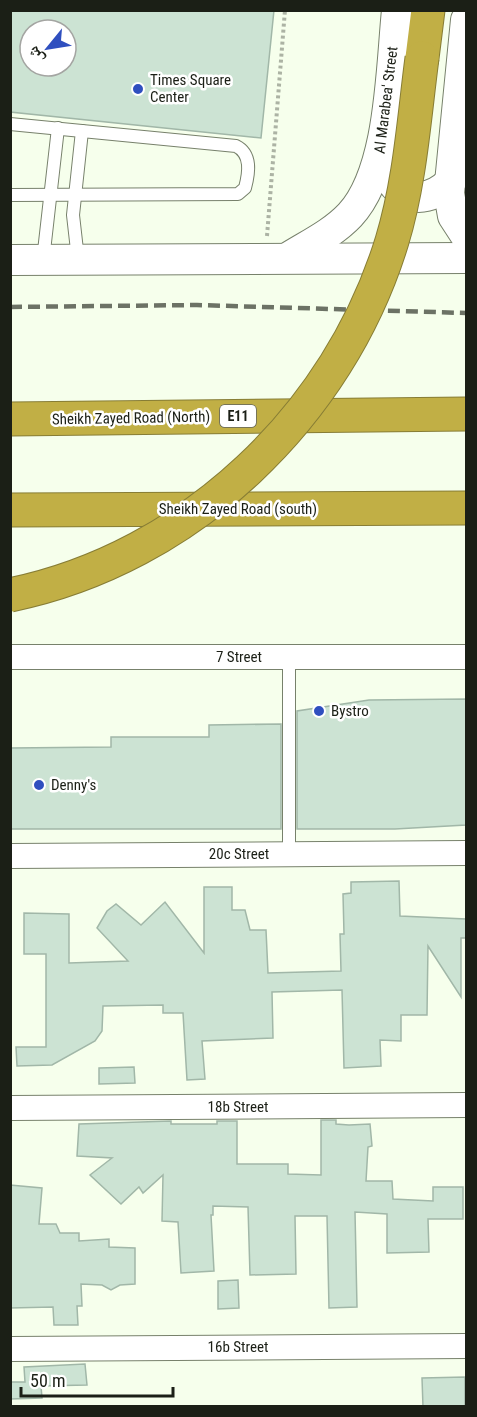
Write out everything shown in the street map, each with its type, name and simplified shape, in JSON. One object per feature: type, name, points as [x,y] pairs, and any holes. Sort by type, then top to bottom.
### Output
[{"type":"highway","points":[[10,595],[90,571],[159,537],[192,516],[237,480],[279,441],[303,411],[346,348],[364,313],[392,242],[409,166],[428,10]]},
{"type":"highway","name":"Sheikh Zayed Road (North)","points":[[10,419],[466,414]]},
{"type":"highway","name":"Sheikh Zayed Road (south)","points":[[10,510],[466,508]]},
{"type":"street","name":"Al Marabea' Street","points":[[277,257],[330,232],[352,214],[367,190],[381,153],[397,10]]},
{"type":"street","points":[[466,20],[449,193],[453,216],[466,236]]},
{"type":"street","points":[[381,153],[388,177],[405,193],[428,196],[435,194],[451,181]]},
{"type":"street","points":[[10,260],[277,257],[466,258]]},
{"type":"street","name":"7 Street","points":[[10,657],[466,657]]},
{"type":"street","name":"20c Street","points":[[10,856],[466,853]]},
{"type":"street","name":"18b Street","points":[[10,1108],[466,1106]]},
{"type":"street","name":"16b Street","points":[[10,1349],[466,1346]]},
{"type":"lane","points":[[10,124],[236,146],[247,156],[246,184],[238,194],[10,195]]},
{"type":"lane","points":[[43,260],[58,128]]},
{"type":"lane","points":[[78,260],[73,229],[82,131]]},
{"type":"lane","points":[[289,657],[289,854]]},
{"type":"path","points":[[277,257],[285,10]]},
{"type":"building","name":"Times Square Center","points":[[10,10],[274,10],[261,138],[10,112]]},
{"type":"building","points":[[466,699],[466,825],[395,829],[297,829],[297,711],[369,700]]},
{"type":"building","points":[[281,724],[281,829],[10,829],[10,748],[111,747],[111,737],[209,737],[209,725]]},
{"type":"building","points":[[399,881],[400,916],[466,919],[466,938],[461,938],[461,997],[428,946],[427,1015],[401,1015],[401,1041],[380,1040],[381,1066],[344,1068],[342,990],[272,992],[273,1038],[202,1041],[205,1079],[187,1080],[183,1013],[163,1013],[163,1005],[103,1006],[102,1031],[95,1041],[52,1065],[17,1066],[16,1047],[46,1047],[46,954],[24,954],[24,913],[69,914],[69,963],[128,961],[97,928],[107,911],[116,904],[141,925],[165,902],[204,953],[204,887],[232,887],[232,910],[245,910],[250,930],[266,930],[268,973],[341,971],[340,934],[344,934],[343,894],[351,893],[351,882]]},
{"type":"building","points":[[134,1067],[135,1083],[99,1084],[99,1068]]},
{"type":"building","points":[[321,1120],[336,1120],[336,1124],[370,1124],[372,1146],[368,1147],[366,1181],[392,1181],[393,1199],[433,1201],[433,1187],[463,1187],[463,1219],[428,1219],[429,1252],[387,1253],[387,1214],[355,1212],[357,1307],[329,1308],[327,1216],[295,1216],[296,1274],[250,1275],[248,1207],[213,1206],[213,1215],[211,1215],[214,1271],[181,1273],[178,1222],[162,1221],[163,1175],[143,1193],[139,1187],[121,1204],[90,1175],[112,1158],[77,1156],[79,1124],[171,1121],[171,1124],[217,1124],[217,1121],[237,1121],[237,1164],[288,1164],[288,1174],[321,1175]]},
{"type":"building","points":[[10,1185],[42,1188],[39,1224],[56,1224],[60,1233],[79,1233],[79,1241],[109,1239],[109,1247],[135,1248],[135,1284],[120,1285],[111,1290],[102,1285],[81,1284],[82,1306],[77,1306],[78,1325],[54,1325],[53,1307],[10,1308]]},
{"type":"building","points":[[238,1280],[239,1308],[218,1309],[218,1281]]},
{"type":"building","points":[[85,1364],[87,1385],[41,1386],[42,1398],[10,1399],[10,1382],[25,1382],[24,1367]]},
{"type":"building","points":[[465,1377],[465,1407],[423,1407],[422,1378]]},
{"type":"railway","points":[[10,307],[197,305],[466,313]]},
{"type":"place","name":"Times Square Center","points":[[138,89]]},
{"type":"place","name":"Bystro","points":[[319,711]]},
{"type":"place","name":"Denny's","points":[[39,785]]}]
